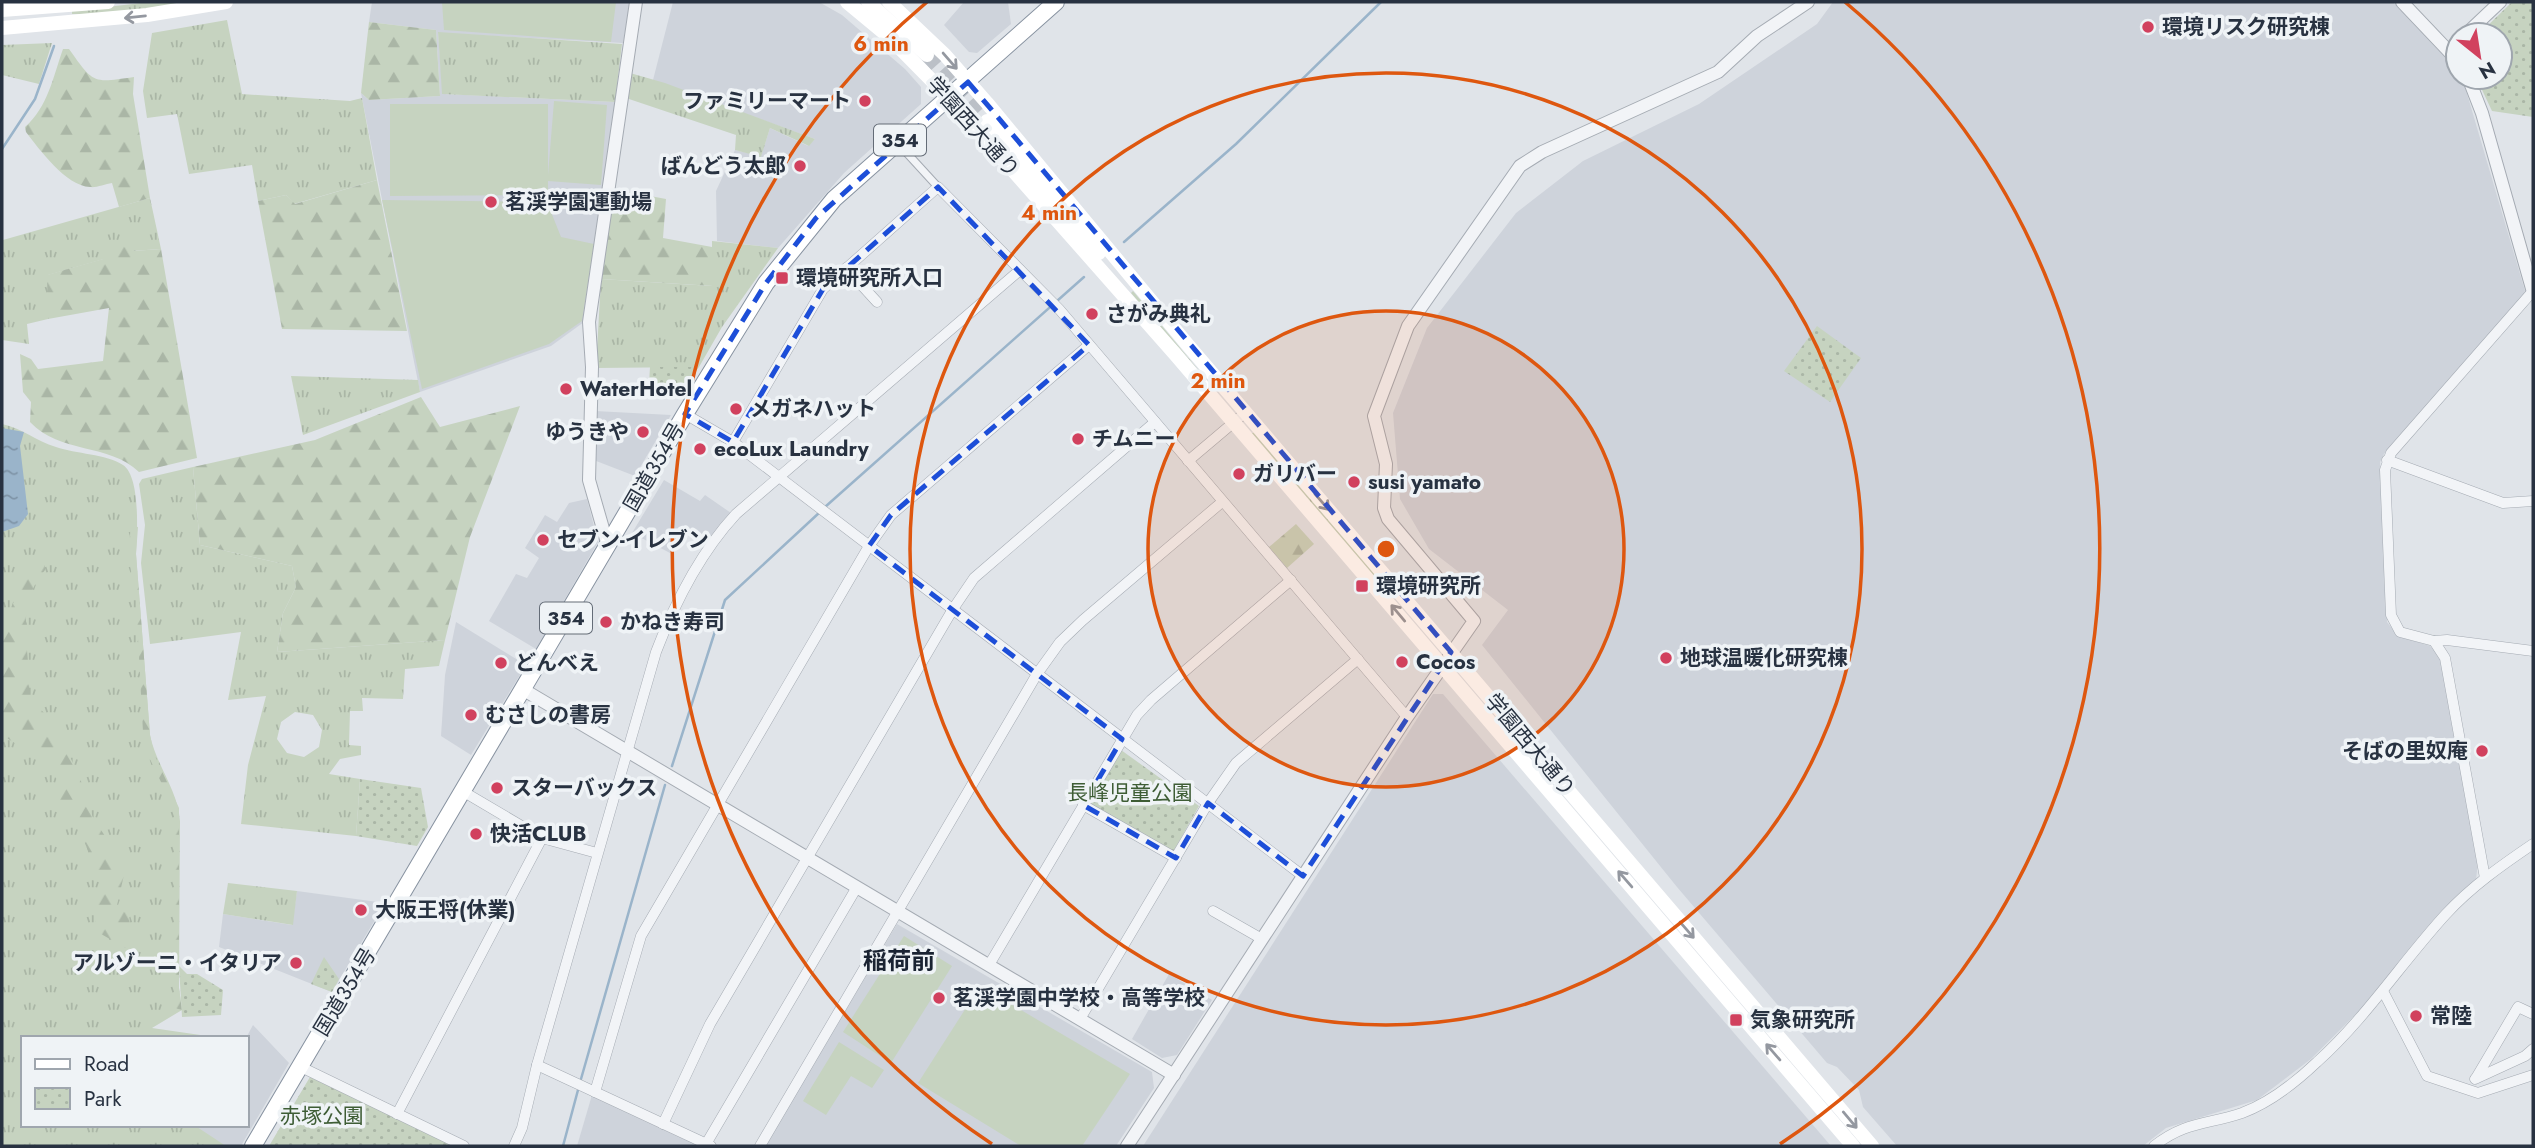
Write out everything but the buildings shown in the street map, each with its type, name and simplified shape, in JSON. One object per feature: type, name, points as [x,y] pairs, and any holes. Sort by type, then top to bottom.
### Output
[{"type":"highway","name":"国道354号","points":[[253,1146],[685,414],[766,283],[816,218],[1056,2]]},
{"type":"main road","points":[[2,10],[108,2]]},
{"type":"main road","points":[[2,28],[148,15],[226,2]]},
{"type":"main road","name":"学園西大通り","points":[[847,2],[879,27],[949,98],[1175,355],[1240,417],[1451,652],[1872,1146]]},
{"type":"main road","name":"学園西大通り","points":[[868,2],[928,55]]},
{"type":"main road","name":"学園西大通り","points":[[889,2],[931,41],[968,82],[1186,344],[1240,417],[1442,665],[1853,1146]]},
{"type":"main road","name":"学園西大通り","points":[[987,121],[1101,255],[1169,342],[1175,355]]},
{"type":"main road","name":"学園西大通り","points":[[1101,255],[1186,344]]},
{"type":"street","points":[[608,546],[589,480],[592,367],[589,322],[636,2]]},
{"type":"street","points":[[1127,1146],[1407,717],[1474,621],[1388,520],[1384,508],[1386,464],[1374,416],[1416,312],[1490,212],[1520,166],[1542,152],[1718,72],[1757,36],[1808,2]]},
{"type":"street","points":[[2402,2],[2444,38]]},
{"type":"street","points":[[2480,21],[2500,2]]},
{"type":"street","points":[[2473,91],[2533,292],[2387,460],[2385,470],[2390,615],[2400,632],[2434,641],[2447,640],[2533,651]]},
{"type":"street","points":[[905,150],[1089,345],[1407,717]]},
{"type":"street","points":[[733,442],[823,289],[938,187]]},
{"type":"street","points":[[846,268],[877,302]]},
{"type":"street","points":[[513,1146],[522,1128],[537,1065],[597,853],[656,652],[672,610],[723,528],[1020,270]]},
{"type":"street","points":[[595,1092],[641,936],[869,547],[891,514],[1089,345]]},
{"type":"street","points":[[685,414],[733,442],[1303,876]]},
{"type":"street","points":[[1188,460],[1240,417]]},
{"type":"street","points":[[663,1124],[710,1024],[953,609],[974,578],[1155,422]]},
{"type":"street","points":[[2387,460],[2503,503],[2533,501]]},
{"type":"street","points":[[760,1146],[1037,674],[1060,642],[1083,620],[1222,502]]},
{"type":"street","points":[[989,965],[1122,738],[1151,700],[1290,580]]},
{"type":"street","points":[[2434,641],[2445,658],[2485,878]]},
{"type":"street","points":[[1080,1019],[1208,803],[1236,763],[1358,659]]},
{"type":"street","points":[[524,690],[1174,1075]]},
{"type":"street","points":[[464,792],[542,838],[597,853]]},
{"type":"street","points":[[1083,805],[1176,858]]},
{"type":"street","points":[[397,1114],[542,838]]},
{"type":"street","points":[[2154,1146],[2174,1130],[2243,1113],[2283,1090],[2317,1063],[2384,993],[2447,913],[2485,878],[2533,844]]},
{"type":"street","points":[[537,1065],[709,1145],[857,887]]},
{"type":"street","points":[[1213,911],[1262,939]]},
{"type":"street","points":[[2384,993],[2427,1076],[2477,1093],[2533,1075]]},
{"type":"street","points":[[2476,1078],[2518,1007],[2533,1014]]},
{"type":"street","points":[[2465,1087],[2476,1078],[2525,1056],[2533,1049]]},
{"type":"street","points":[[301,1067],[464,1146]]},
{"type":"highlighted area","points":[[968,82],[1451,652],[1303,876],[1208,803],[1176,858],[1083,805],[1122,739],[869,546],[891,515],[1089,345],[938,187],[823,289],[733,442],[685,414],[766,283],[816,218]]},
{"type":"shaded area","name":"茗渓学園運動場","points":[[372,2],[630,2],[623,43],[438,33],[443,94],[615,102],[584,322],[551,346],[420,392],[361,93],[369,100],[440,96],[436,30],[369,22]]},
{"type":"shaded area","points":[[673,2],[819,2],[842,15],[905,69],[921,87],[921,104],[844,173],[778,248],[717,241],[716,191],[735,150],[761,156],[770,128],[808,146],[815,139],[653,80]]},
{"type":"shaded area","points":[[964,2],[1008,2],[1011,24],[977,53],[969,52],[944,25]]},
{"type":"shaded area","points":[[1833,2],[2393,2],[2444,53],[2444,91],[2466,91],[2525,291],[2522,300],[2384,454],[2380,462],[2387,622],[2398,636],[2430,646],[2442,659],[2478,862],[2476,880],[2376,994],[2311,1059],[2257,1100],[2166,1128],[2143,1146],[1897,1146],[1863,1107],[1859,1090],[1837,1067],[1827,1063],[1677,887],[1482,645],[1508,610],[1429,549],[1400,499],[1393,413],[1427,328],[1516,213],[1583,161],[1699,104],[1817,24]]},
{"type":"shaded area","points":[[595,411],[671,415],[635,476],[591,459]]},
{"type":"shaded area","points":[[664,480],[700,501],[705,495],[731,513],[707,543],[684,530],[670,553],[632,533]]},
{"type":"shaded area","points":[[587,499],[598,542],[536,649],[489,621],[516,574],[527,578],[539,558],[525,548],[545,515],[557,522],[569,503]]},
{"type":"shaded area","points":[[456,622],[526,665],[471,755],[441,736],[445,675]]},
{"type":"shaded area","points":[[1433,694],[1443,694],[1831,1146],[1143,1146]]},
{"type":"shaded area","points":[[297,891],[385,903],[332,992],[219,947],[223,914],[292,925]]},
{"type":"shaded area","name":"茗渓学園中学校・高等学校","points":[[897,924],[1152,1072],[1154,1088],[1116,1146],[765,1146]]},
{"type":"shaded area","points":[[1169,974],[1212,1000],[1177,1055],[1162,1058],[1132,1039]]},
{"type":"shaded area","points":[[253,1025],[289,1063],[241,1146],[226,1146],[193,1127],[248,1127],[247,1036]]},
{"type":"shaded area","points":[[592,1095],[700,1146],[577,1146]]},
{"type":"green space","points":[[150,2],[196,2],[108,14],[72,14],[72,11]]},
{"type":"green space","points":[[442,2],[616,2],[611,42],[444,30]]},
{"type":"green space","points":[[2512,2],[2533,2],[2533,117],[2492,111],[2483,91],[2514,91],[2514,21],[2492,21]]},
{"type":"green space","points":[[227,20],[242,94],[350,101],[362,98],[377,180],[294,204],[286,195],[258,201],[252,165],[189,174],[177,114],[147,118],[143,91],[152,33]]},
{"type":"green space","points":[[369,22],[436,30],[440,96],[369,100],[361,93]]},
{"type":"green space","points":[[438,32],[622,44],[615,102],[442,94]]},
{"type":"green space","points":[[52,43],[39,84],[2,75],[2,45]]},
{"type":"green space","points":[[63,49],[69,49],[89,75],[95,78],[110,80],[134,77],[133,94],[150,198],[119,207],[112,183],[92,187],[72,180],[54,166],[26,132],[25,127],[39,110],[53,81]]},
{"type":"green space","points":[[630,73],[665,83],[815,139],[809,146],[770,128],[761,157],[735,150],[736,135],[626,98]]},
{"type":"green space","points":[[554,101],[607,105],[601,185],[548,181],[548,195],[390,196],[390,104],[548,104],[548,175]]},
{"type":"green space","points":[[377,180],[407,331],[282,329],[258,201],[286,195],[295,204]]},
{"type":"green space","points":[[613,189],[666,199],[663,238],[712,247],[713,286],[601,279]]},
{"type":"green space","points":[[150,198],[161,249],[132,251],[48,275],[48,319],[27,324],[29,344],[2,340],[3,240]]},
{"type":"green space","points":[[382,200],[547,202],[561,237],[594,244],[582,321],[549,344],[422,389]]},
{"type":"green space","points":[[126,241],[132,251],[161,249],[197,458],[139,472],[114,456],[55,439],[30,422],[31,402],[23,392],[20,354],[31,359],[38,369],[103,361],[109,308],[48,319],[47,275],[103,259],[108,245]]},
{"type":"green space","points":[[712,241],[778,248],[722,327],[699,367],[596,368],[601,279],[712,286]]},
{"type":"green space","points":[[1133,291],[1210,384],[1131,293]]},
{"type":"green space","points":[[1817,326],[1861,358],[1830,402],[1784,371]]},
{"type":"green space","points":[[650,367],[699,367],[688,382],[667,387],[649,384]]},
{"type":"green space","points":[[291,376],[418,380],[420,392],[303,435]]},
{"type":"green space","points":[[421,397],[440,427],[520,406],[470,537],[445,640],[277,652],[283,613],[296,587],[292,566],[200,545],[193,467],[315,440]]},
{"type":"green space","points":[[2,424],[56,447],[116,461],[129,471],[133,481],[137,507],[136,554],[150,735],[175,799],[180,821],[179,988],[182,1010],[152,1028],[207,1036],[21,1036],[21,1127],[197,1127],[226,1146],[2,1146]]},
{"type":"green space","points":[[1255,432],[1378,575],[1398,606],[1250,434]]},
{"type":"green space","points":[[193,467],[200,545],[292,566],[296,587],[283,613],[277,652],[445,640],[439,666],[405,669],[403,699],[362,698],[363,711],[350,711],[349,745],[361,746],[361,755],[340,759],[329,774],[360,779],[356,836],[241,824],[248,765],[266,696],[228,700],[241,632],[150,644],[141,563],[145,525],[139,484],[142,479]],"holes":[[[295,712],[313,715],[322,730],[319,747],[304,757],[287,753],[277,739],[281,722]]]},
{"type":"green space","points":[[1296,524],[1314,544],[1287,568],[1269,547]]},
{"type":"green space","points":[[131,526],[138,527],[136,554],[150,735],[154,754],[179,808],[179,988],[182,1010],[175,1008],[174,809],[148,755],[143,732],[136,601],[128,553]]},
{"type":"green space","points":[[45,564],[45,570],[29,600],[26,615],[29,697],[46,715],[62,741],[79,775],[93,818],[121,860],[124,875],[117,905],[125,904],[129,910],[131,951],[94,930],[101,882],[89,879],[85,863],[91,857],[71,812],[53,800],[63,786],[37,757],[2,735],[2,636],[7,631],[14,602],[23,584]]},
{"type":"green space","name":"長峰児童公園","points":[[1121,750],[1199,806],[1173,852],[1091,804]]},
{"type":"green space","points":[[360,779],[421,788],[428,827],[417,846],[356,836]]},
{"type":"green space","points":[[228,883],[297,891],[293,925],[223,914]]},
{"type":"green space","points":[[904,936],[952,966],[891,1063],[843,1032]]},
{"type":"green space","points":[[324,957],[339,979],[332,992],[311,984]]},
{"type":"green space","points":[[179,966],[187,974],[197,974],[223,990],[221,1015],[182,1017]]},
{"type":"green space","points":[[980,986],[1130,1074],[1082,1146],[1021,1146],[918,1083]]},
{"type":"green space","points":[[839,1042],[884,1070],[872,1088],[851,1076],[826,1115],[803,1101]]},
{"type":"green space","name":"赤塚公園","points":[[310,1077],[348,1095],[464,1146],[269,1146]]},
{"type":"water","points":[[2,428],[24,432],[20,446],[28,514],[19,526],[2,532]]},
{"type":"waterway","points":[[1124,242],[1236,144],[1381,2]]},
{"type":"waterway","points":[[2,149],[35,99],[54,46]]},
{"type":"waterway","points":[[825,507],[1084,277]]},
{"type":"waterway","points":[[672,766],[725,600],[820,512]]},
{"type":"waterway","points":[[581,1079],[665,785]]},
{"type":"waterway","points":[[563,1146],[578,1090]]},
{"type":"tunnel","points":[[927,55],[987,121]]},
{"type":"place","name":"環境リスク研究棟","points":[[2148,27]]},
{"type":"place","name":"ファミリーマート","points":[[865,101]]},
{"type":"place","name":"ばんどう太郎","points":[[800,166]]},
{"type":"place","name":"茗渓学園運動場","points":[[491,202]]},
{"type":"place","name":"環境研究所入口","points":[[782,278]]},
{"type":"place","name":"さがみ典礼","points":[[1092,314]]},
{"type":"place","name":"WaterHotel","points":[[566,389]]},
{"type":"place","name":"メガネハット","points":[[736,409]]},
{"type":"place","name":"ゆうきや","points":[[643,432]]},
{"type":"place","name":"チムニー","points":[[1078,439]]},
{"type":"place","name":"ecoLux Laundry","points":[[700,449]]},
{"type":"place","name":"ガリバー","points":[[1239,474]]},
{"type":"place","name":"susi yamato","points":[[1354,482]]},
{"type":"place","name":"セブン-イレブン","points":[[543,540]]},
{"type":"place","name":"環境研究所","points":[[1362,586]]},
{"type":"place","name":"かねき寿司","points":[[606,622]]},
{"type":"place","name":"地球温暖化研究棟","points":[[1666,658]]},
{"type":"place","name":"Cocos","points":[[1402,662]]},
{"type":"place","name":"どんべえ","points":[[501,663]]},
{"type":"place","name":"むさしの書房","points":[[471,715]]},
{"type":"place","name":"そばの里奴庵","points":[[2482,751]]},
{"type":"place","name":"スターバックス","points":[[497,788]]},
{"type":"place","name":"快活CLUB","points":[[476,834]]},
{"type":"place","name":"大阪王将(休業)","points":[[361,910]]},
{"type":"place","name":"アルゾーニ・イタリア","points":[[296,963]]},
{"type":"place","name":"茗渓学園中学校・高等学校","points":[[939,998]]},
{"type":"place","name":"常陸","points":[[2416,1016]]},
{"type":"place","name":"気象研究所","points":[[1736,1020]]},
{"type":"district","name":"稲荷前","points":[[899,960]]}]
